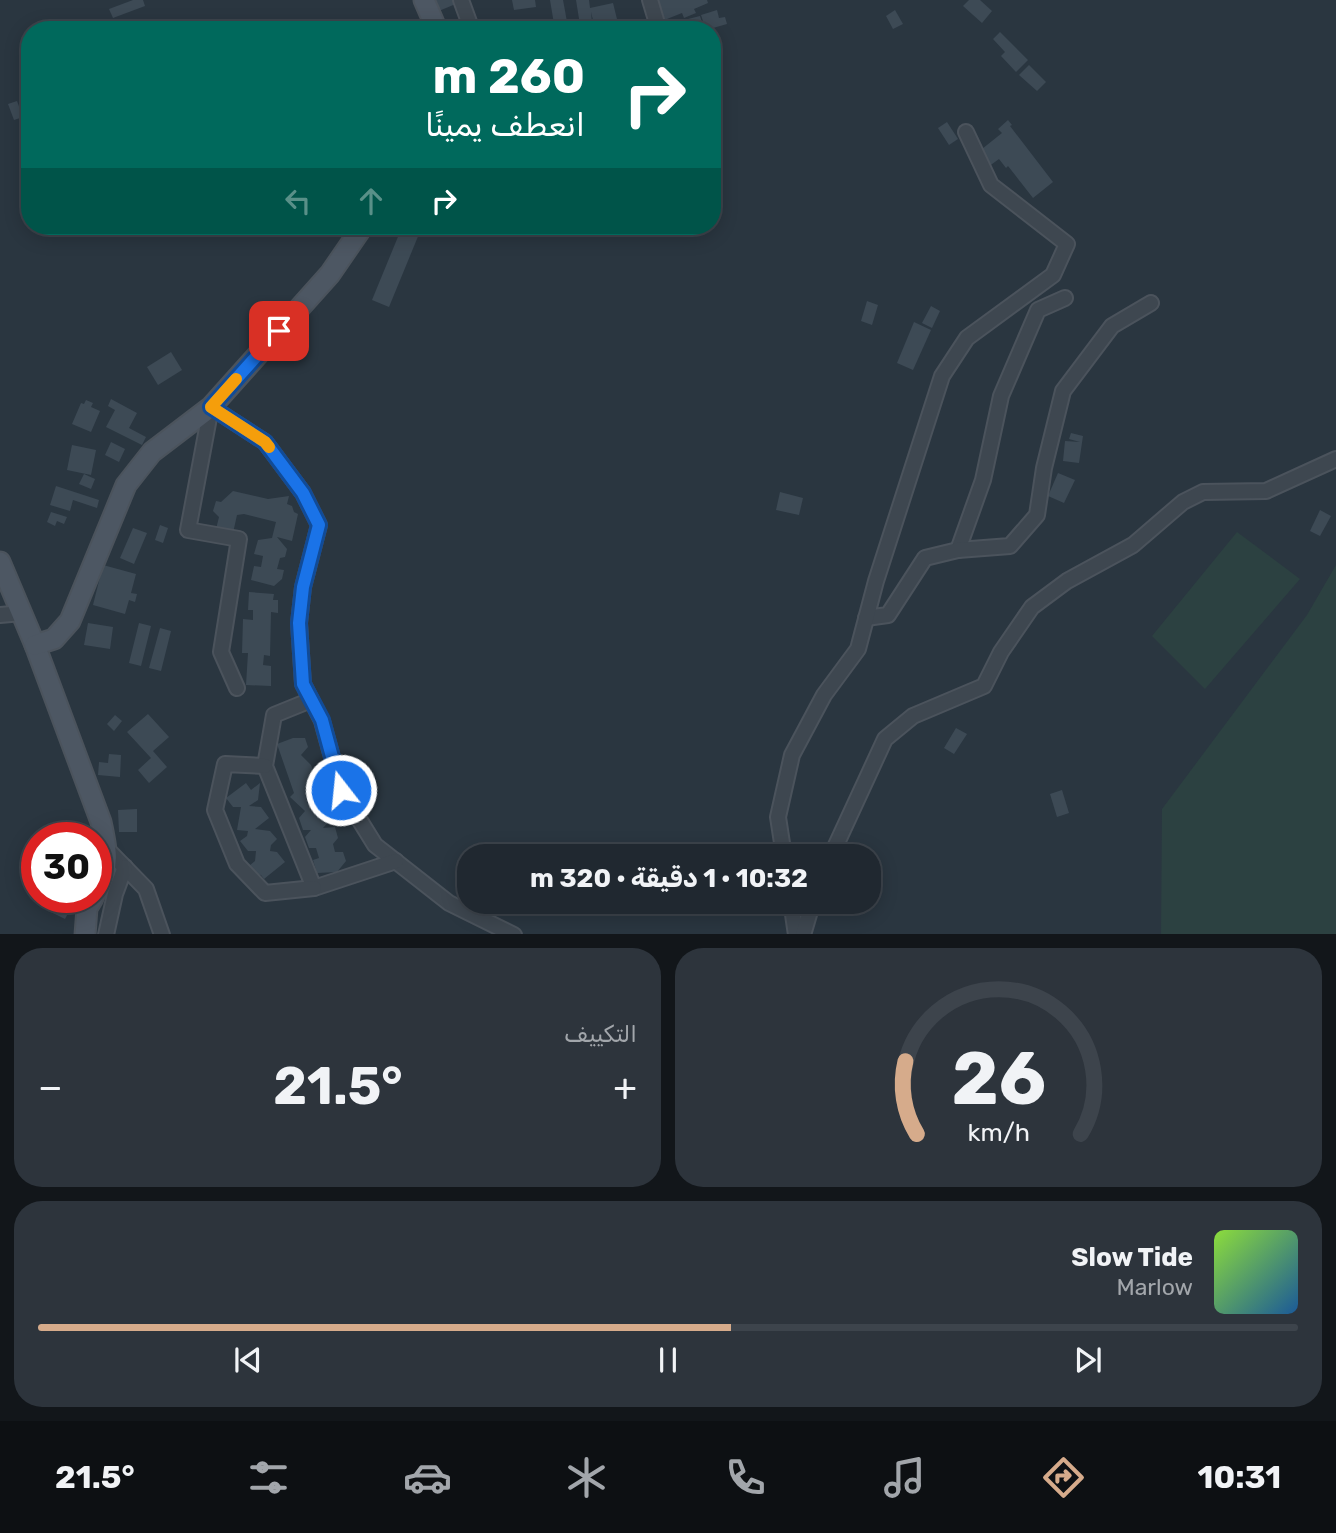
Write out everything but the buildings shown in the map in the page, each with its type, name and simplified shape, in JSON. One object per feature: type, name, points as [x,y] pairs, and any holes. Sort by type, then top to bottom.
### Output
[{"type":"main road","points":[[35,645],[54,639],[70,621],[127,485],[152,452],[211,407],[330,274],[357,235]]},
{"type":"main road","points":[[0,562],[12,604],[35,645],[101,822]]},
{"type":"main road","points":[[85,934],[87,913]]},
{"type":"street","points":[[416,0],[431,15]]},
{"type":"street","points":[[461,0],[469,21]]},
{"type":"street","points":[[650,0],[656,21]]},
{"type":"street","points":[[782,844],[778,817],[792,755],[824,695],[858,649],[942,376],[967,338],[1053,275],[1067,244],[991,185],[966,132]]},
{"type":"street","points":[[958,550],[982,480],[1001,396],[1038,310],[1065,298]]},
{"type":"street","points":[[866,618],[888,615],[925,558],[958,550],[1010,546],[1037,515],[1044,468],[1063,391],[1112,326],[1151,303]]},
{"type":"street","points":[[237,688],[221,652],[239,539],[188,530],[211,407],[265,442],[303,493],[319,525],[303,587],[299,623],[303,684],[322,720],[341,790],[375,845],[449,904],[503,932]]},
{"type":"street","points":[[837,844],[885,739],[913,716],[984,686],[1000,652],[1032,607],[1067,581],[1133,545],[1183,502],[1203,492],[1266,491],[1336,459]]},
{"type":"street","points":[[0,615],[12,604]]},
{"type":"street","points":[[311,700],[274,715],[265,766],[314,888]]},
{"type":"street","points":[[265,766],[225,764],[215,810],[237,864],[265,892],[314,888],[396,861]]},
{"type":"street","points":[[112,854],[146,889],[162,934]]},
{"type":"street","points":[[106,934],[115,894],[125,867]]},
{"type":"street","points":[[793,914],[796,934]]},
{"type":"street","points":[[803,934],[809,914]]},
{"type":"green space","points":[[1237,532],[1300,579],[1205,689],[1152,636]]},
{"type":"green space","points":[[1336,565],[1336,934],[1161,934],[1162,809],[1307,615]]},
{"type":"slow traffic","points":[[236,379],[211,407],[269,447]]},
{"type":"route","points":[[279,331],[211,407],[265,442],[303,493],[319,525],[303,587],[299,623],[303,684],[322,720],[341,790]]}]
